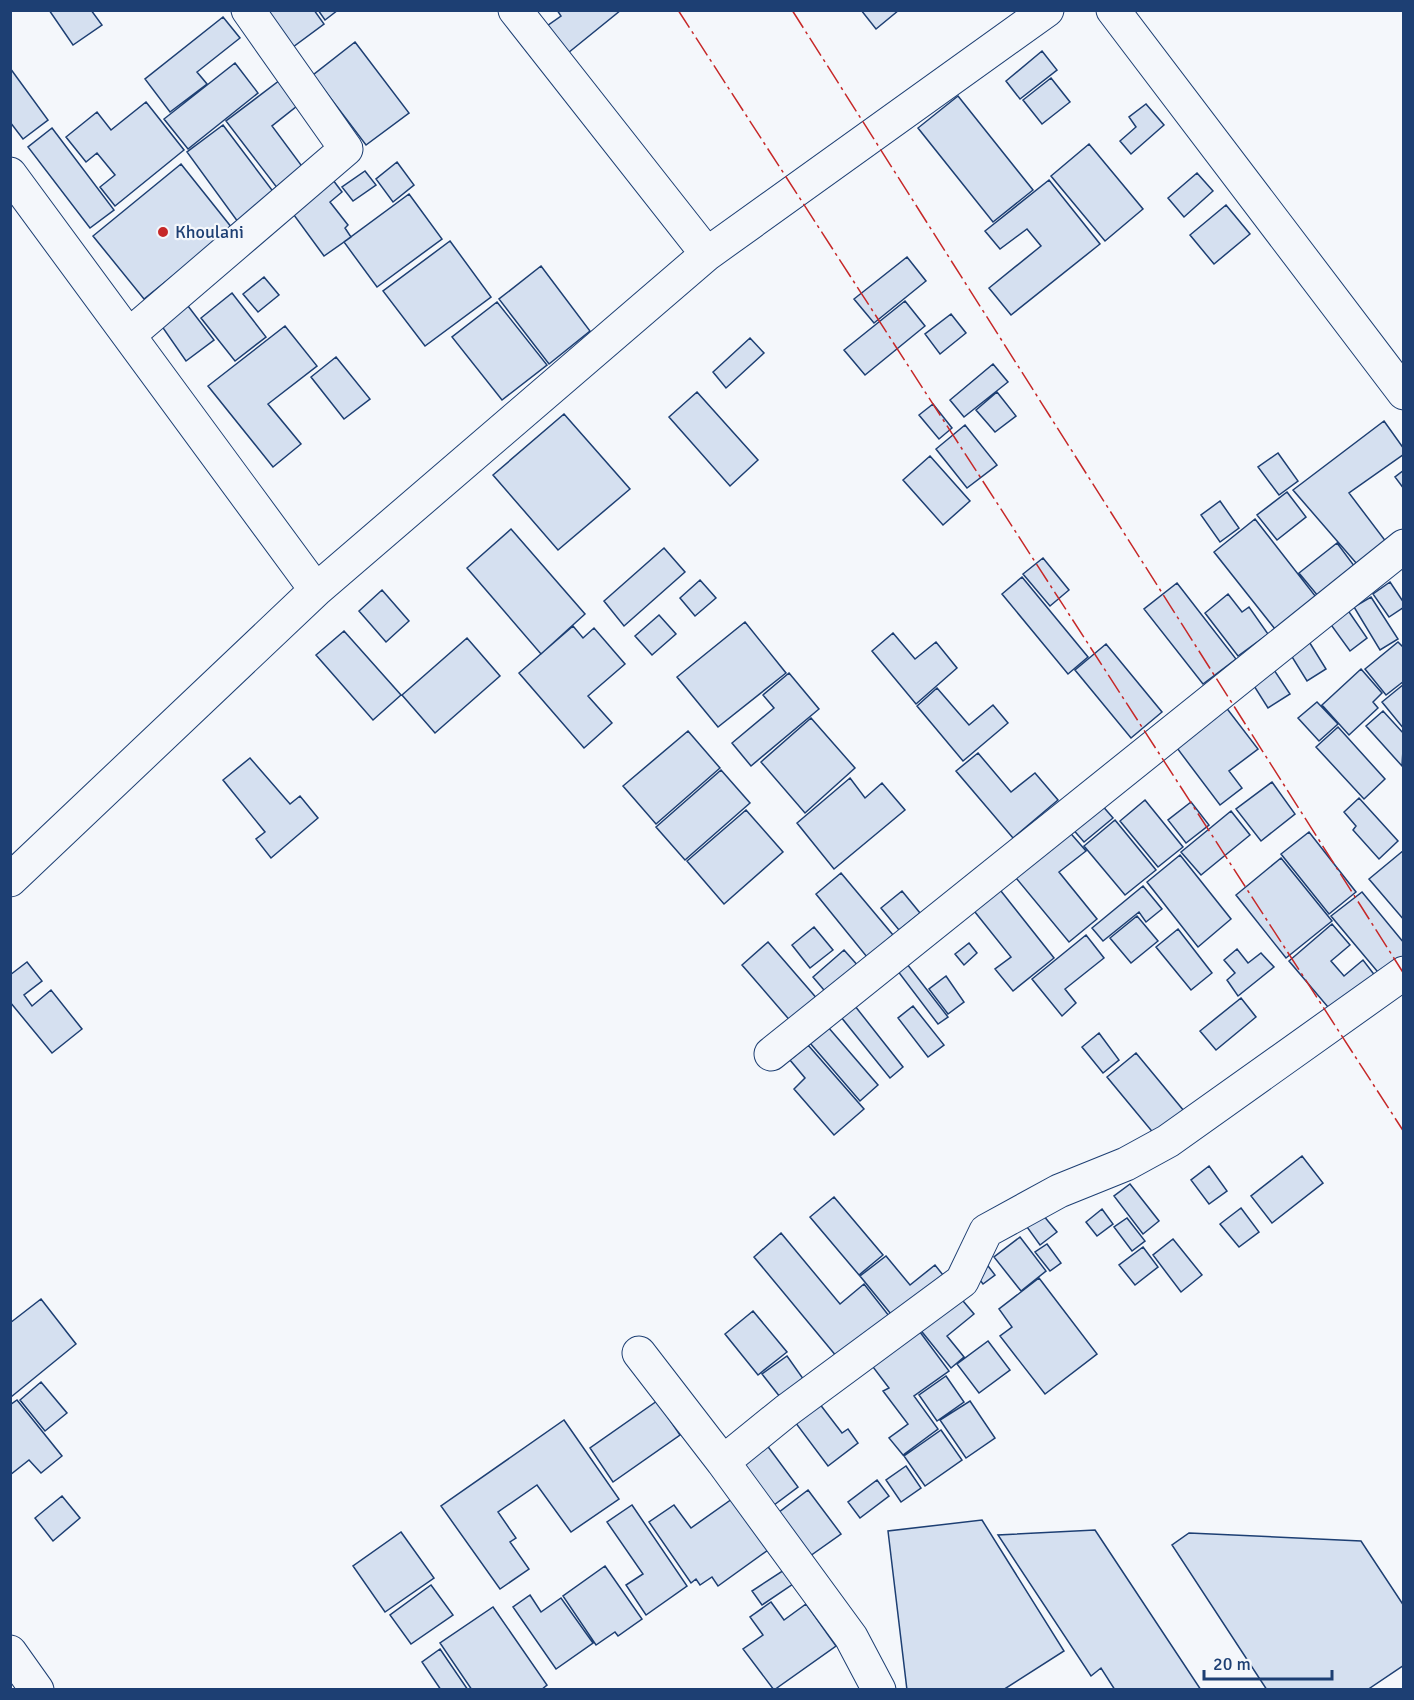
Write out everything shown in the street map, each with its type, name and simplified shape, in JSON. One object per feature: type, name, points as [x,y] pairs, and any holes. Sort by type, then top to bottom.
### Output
[{"type":"street","points":[[129,335],[346,149],[248,10]]},
{"type":"street","points":[[515,10],[706,254]]},
{"type":"street","points":[[10,880],[316,590],[706,254],[1047,10]]},
{"type":"street","points":[[1113,10],[1404,393]]},
{"type":"street","points":[[10,174],[316,590]]},
{"type":"street","points":[[771,1054],[1404,546]]},
{"type":"street","points":[[723,1462],[786,1411],[962,1281],[986,1231],[1059,1191],[1126,1164],[1168,1141],[1404,973]]},
{"type":"street","points":[[639,1353],[723,1462],[851,1637],[879,1689]]},
{"type":"street","points":[[10,1652],[37,1689]]},
{"type":"building","points":[[49,10],[91,10],[102,25],[73,45]]},
{"type":"building","points":[[265,10],[314,10],[324,24],[293,47]]},
{"type":"building","points":[[318,10],[338,10],[325,20]]},
{"type":"building","points":[[557,10],[621,10],[568,53],[547,26],[561,16]]},
{"type":"building","points":[[861,10],[899,10],[876,29]]},
{"type":"building","points":[[223,17],[240,38],[197,72],[207,84],[170,112],[145,79]]},
{"type":"building","points":[[355,42],[409,113],[366,145],[313,75]]},
{"type":"building","points":[[1042,51],[1057,70],[1020,99],[1006,81]]},
{"type":"building","points":[[235,63],[258,93],[188,149],[164,119]]},
{"type":"building","points":[[10,68],[48,120],[23,139],[10,122]]},
{"type":"building","points":[[284,77],[302,102],[272,126],[304,169],[278,189],[226,121]]},
{"type":"building","points":[[1051,78],[1070,102],[1042,124],[1023,100]]},
{"type":"building","points":[[958,96],[1033,190],[993,222],[918,128]]},
{"type":"building","points":[[146,102],[184,150],[115,206],[100,187],[115,175],[97,153],[86,162],[66,137],[97,112],[111,130]]},
{"type":"building","points":[[1146,104],[1164,125],[1131,154],[1120,141],[1136,127],[1129,117]]},
{"type":"building","points":[[223,125],[275,194],[238,222],[187,152]]},
{"type":"building","points":[[52,128],[114,210],[90,228],[28,147]]},
{"type":"building","points":[[1089,144],[1143,209],[1105,241],[1051,176]]},
{"type":"building","points":[[397,162],[414,185],[393,202],[376,179]]},
{"type":"building","name":"Khoulani","points":[[181,164],[232,228],[144,299],[93,236]]},
{"type":"building","points":[[365,171],[376,185],[353,201],[342,187]]},
{"type":"building","points":[[1197,173],[1213,191],[1184,217],[1168,198]]},
{"type":"building","points":[[333,180],[342,192],[330,202],[348,225],[345,228],[351,237],[324,256],[291,211]]},
{"type":"building","points":[[1049,180],[1100,244],[1011,315],[989,288],[1041,246],[1027,229],[1000,249],[985,231]]},
{"type":"building","points":[[409,194],[442,239],[377,287],[344,242]]},
{"type":"building","points":[[1226,205],[1250,234],[1214,264],[1190,235]]},
{"type":"building","points":[[450,241],[491,297],[425,346],[383,291]]},
{"type":"building","points":[[907,257],[926,281],[874,323],[854,299]]},
{"type":"building","points":[[541,266],[590,331],[549,364],[499,299]]},
{"type":"building","points":[[264,277],[279,295],[258,312],[243,294]]},
{"type":"building","points":[[232,293],[266,337],[235,361],[201,318]]},
{"type":"building","points":[[905,301],[925,326],[865,375],[844,350]]},
{"type":"building","points":[[497,302],[547,365],[502,400],[452,337]]},
{"type":"building","points":[[188,306],[214,340],[186,361],[161,325]]},
{"type":"building","points":[[951,314],[966,333],[940,354],[925,334]]},
{"type":"building","points":[[285,326],[317,366],[268,404],[301,444],[273,467],[208,386]]},
{"type":"building","points":[[750,338],[764,353],[726,388],[713,372]]},
{"type":"building","points":[[336,357],[370,399],[344,419],[311,377]]},
{"type":"building","points":[[993,364],[1008,382],[964,417],[950,400]]},
{"type":"building","points":[[697,392],[758,460],[730,486],[669,417]]},
{"type":"building","points":[[997,392],[1016,416],[995,432],[976,410]]},
{"type":"building","points":[[933,404],[952,428],[939,439],[919,415]]},
{"type":"building","points":[[564,414],[630,489],[558,550],[493,475]]},
{"type":"building","points":[[1384,421],[1404,449],[1404,454],[1349,493],[1387,543],[1357,564],[1293,490]]},
{"type":"building","points":[[965,425],[997,465],[967,488],[936,449]]},
{"type":"building","points":[[1278,453],[1298,481],[1279,495],[1258,467]]},
{"type":"building","points":[[930,456],[970,501],[943,525],[903,480]]},
{"type":"building","points":[[1404,470],[1404,489],[1395,477]]},
{"type":"building","points":[[1287,492],[1306,517],[1277,540],[1257,515]]},
{"type":"building","points":[[1220,501],[1239,528],[1220,542],[1201,515]]},
{"type":"building","points":[[1255,519],[1316,597],[1275,629],[1214,552]]},
{"type":"building","points":[[511,529],[585,614],[541,654],[467,568]]},
{"type":"building","points":[[1337,543],[1355,567],[1318,596],[1299,573]]},
{"type":"building","points":[[664,548],[685,572],[624,626],[604,601]]},
{"type":"building","points":[[1043,558],[1069,590],[1050,606],[1023,574]]},
{"type":"building","points":[[1022,577],[1088,657],[1068,674],[1002,594]]},
{"type":"building","points":[[700,580],[716,598],[695,616],[680,598]]},
{"type":"building","points":[[1390,582],[1404,603],[1404,607],[1389,617],[1373,594]]},
{"type":"building","points":[[1177,583],[1236,659],[1203,684],[1144,609]]},
{"type":"building","points":[[382,590],[409,621],[386,642],[359,611]]},
{"type":"building","points":[[1228,594],[1242,612],[1249,607],[1268,634],[1238,656],[1205,613]]},
{"type":"building","points":[[1371,597],[1398,639],[1380,650],[1354,607]]},
{"type":"building","points":[[1347,609],[1367,638],[1350,651],[1329,622]]},
{"type":"building","points":[[659,615],[676,634],[652,655],[635,636]]},
{"type":"building","points":[[745,622],[786,673],[718,727],[677,677]]},
{"type":"building","points":[[573,626],[583,638],[594,628],[625,664],[588,696],[612,723],[584,748],[519,673]]},
{"type":"building","points":[[344,631],[401,695],[373,720],[316,655]]},
{"type":"building","points":[[893,633],[915,659],[936,642],[957,668],[916,704],[872,651]]},
{"type":"building","points":[[467,638],[500,676],[435,733],[402,695]]},
{"type":"building","points":[[1308,640],[1326,669],[1307,681],[1289,652]]},
{"type":"building","points":[[1398,642],[1404,648],[1404,681],[1386,695],[1365,669]]},
{"type":"building","points":[[1106,644],[1162,712],[1131,738],[1075,670]]},
{"type":"building","points":[[1270,664],[1290,694],[1268,708],[1249,678]]},
{"type":"building","points":[[1361,669],[1382,693],[1373,702],[1378,708],[1349,735],[1322,705]]},
{"type":"building","points":[[789,673],[819,709],[751,766],[732,743],[774,708],[763,695]]},
{"type":"building","points":[[1404,684],[1404,729],[1382,702]]},
{"type":"building","points":[[937,688],[969,725],[993,705],[1008,723],[963,761],[917,706]]},
{"type":"building","points":[[1317,702],[1338,724],[1319,741],[1298,718]]},
{"type":"building","points":[[1225,706],[1258,749],[1229,771],[1242,788],[1220,805],[1174,744]]},
{"type":"building","points":[[1383,711],[1404,734],[1402,766],[1366,726]]},
{"type":"building","points":[[811,718],[855,768],[805,813],[761,762]]},
{"type":"building","points":[[1338,727],[1385,779],[1364,799],[1316,747]]},
{"type":"building","points":[[688,731],[720,768],[656,824],[623,786]]},
{"type":"building","points":[[978,753],[1011,792],[1035,773],[1058,800],[1013,838],[956,771]]},
{"type":"building","points":[[250,758],[290,804],[300,796],[318,818],[271,858],[256,839],[265,832],[223,780]]},
{"type":"building","points":[[721,770],[750,803],[685,860],[656,827]]},
{"type":"building","points":[[850,778],[865,798],[882,783],[905,810],[834,869],[797,823]]},
{"type":"building","points":[[1272,782],[1295,814],[1261,841],[1236,809]]},
{"type":"building","points":[[1359,798],[1398,841],[1379,859],[1353,830],[1356,826],[1344,812]]},
{"type":"building","points":[[1145,800],[1183,847],[1158,867],[1120,821]]},
{"type":"building","points":[[1191,802],[1209,825],[1186,843],[1168,820]]},
{"type":"building","points":[[1100,803],[1113,818],[1084,842],[1071,827]]},
{"type":"building","points":[[746,810],[783,852],[724,904],[687,861]]},
{"type":"building","points":[[1231,811],[1250,835],[1201,875],[1181,852]]},
{"type":"building","points":[[1115,820],[1156,870],[1125,895],[1084,846]]},
{"type":"building","points":[[1066,828],[1086,851],[1059,872],[1097,919],[1069,942],[1012,873]]},
{"type":"building","points":[[1309,832],[1356,892],[1329,914],[1281,854]]},
{"type":"building","points":[[1404,850],[1404,920],[1369,879]]},
{"type":"building","points":[[1180,855],[1231,919],[1198,947],[1147,882]]},
{"type":"building","points":[[1281,858],[1332,921],[1286,958],[1236,895]]},
{"type":"building","points":[[841,873],[893,935],[867,957],[816,894]]},
{"type":"building","points":[[997,886],[1054,958],[1013,991],[995,969],[1011,957],[971,907]]},
{"type":"building","points":[[1143,886],[1162,909],[1146,922],[1139,912],[1103,941],[1092,928]]},
{"type":"building","points":[[902,891],[920,913],[899,930],[881,908]]},
{"type":"building","points":[[1362,892],[1404,943],[1404,959],[1382,977],[1331,916]]},
{"type":"building","points":[[1137,916],[1158,941],[1131,963],[1110,938]]},
{"type":"building","points":[[1332,924],[1350,945],[1331,961],[1344,976],[1363,960],[1376,977],[1333,1013],[1289,961]]},
{"type":"building","points":[[814,927],[833,950],[810,968],[792,945]]},
{"type":"building","points":[[1178,929],[1212,973],[1191,990],[1156,947]]},
{"type":"building","points":[[1086,935],[1104,958],[1065,989],[1076,1003],[1062,1016],[1032,979]]},
{"type":"building","points":[[768,942],[819,1001],[793,1024],[742,965]]},
{"type":"building","points":[[969,943],[977,953],[964,965],[955,954]]},
{"type":"building","points":[[1237,949],[1248,963],[1261,953],[1274,967],[1238,996],[1227,980],[1235,973],[1224,960]]},
{"type":"building","points":[[844,950],[860,968],[829,996],[813,977]]},
{"type":"building","points":[[27,962],[42,981],[24,995],[32,1006],[51,990],[82,1029],[52,1053],[10,1002],[10,975]]},
{"type":"building","points":[[907,964],[948,1017],[938,1024],[897,970]]},
{"type":"building","points":[[946,976],[964,1002],[948,1014],[929,989]]},
{"type":"building","points":[[1241,998],[1256,1017],[1216,1050],[1200,1031]]},
{"type":"building","points":[[855,1006],[903,1067],[890,1078],[841,1017]]},
{"type":"building","points":[[913,1006],[944,1045],[928,1057],[898,1018]]},
{"type":"building","points":[[828,1027],[878,1085],[860,1101],[810,1043]]},
{"type":"building","points":[[1099,1033],[1119,1060],[1103,1073],[1082,1047]]},
{"type":"building","points":[[808,1045],[864,1109],[834,1135],[794,1089],[805,1078],[790,1060]]},
{"type":"building","points":[[1136,1053],[1184,1111],[1155,1135],[1107,1077]]},
{"type":"building","points":[[1302,1156],[1323,1183],[1272,1223],[1251,1196]]},
{"type":"building","points":[[1209,1166],[1227,1191],[1209,1204],[1191,1180]]},
{"type":"building","points":[[1130,1184],[1159,1221],[1143,1234],[1114,1196]]},
{"type":"building","points":[[834,1197],[883,1255],[859,1275],[810,1217]]},
{"type":"building","points":[[1241,1208],[1259,1232],[1239,1247],[1220,1224]]},
{"type":"building","points":[[1102,1209],[1113,1224],[1097,1236],[1086,1222]]},
{"type":"building","points":[[1043,1215],[1057,1232],[1040,1245],[1027,1227]]},
{"type":"building","points":[[1127,1218],[1145,1241],[1132,1251],[1114,1227]]},
{"type":"building","points":[[781,1233],[840,1304],[864,1284],[893,1321],[837,1357],[754,1257]]},
{"type":"building","points":[[1020,1237],[1046,1271],[1021,1291],[994,1257]]},
{"type":"building","points":[[1173,1239],[1202,1275],[1181,1292],[1153,1255]]},
{"type":"building","points":[[1047,1244],[1061,1263],[1050,1271],[1035,1252]]},
{"type":"building","points":[[1143,1247],[1158,1267],[1135,1285],[1119,1265]]},
{"type":"building","points":[[886,1256],[910,1285],[935,1265],[947,1280],[895,1319],[860,1276]]},
{"type":"building","points":[[985,1262],[995,1275],[983,1284],[973,1271]]},
{"type":"building","points":[[1039,1278],[1097,1354],[1045,1394],[1000,1336],[1012,1327],[999,1309]]},
{"type":"building","points":[[958,1295],[974,1314],[947,1336],[964,1357],[951,1368],[919,1328]]},
{"type":"building","points":[[41,1299],[76,1344],[11,1397],[10,1323]]},
{"type":"building","points":[[753,1311],[787,1352],[758,1375],[725,1334]]},
{"type":"building","points":[[917,1328],[949,1371],[914,1396],[938,1429],[903,1455],[889,1438],[908,1424],[883,1391],[889,1388],[870,1363]]},
{"type":"building","points":[[988,1341],[1010,1370],[979,1393],[957,1364]]},
{"type":"building","points":[[787,1356],[804,1380],[780,1397],[762,1374]]},
{"type":"building","points":[[946,1376],[964,1402],[937,1421],[919,1395]]},
{"type":"building","points":[[41,1382],[67,1413],[45,1431],[20,1400]]},
{"type":"building","points":[[17,1400],[62,1456],[41,1473],[29,1460],[10,1475],[10,1405]]},
{"type":"building","points":[[657,1401],[680,1435],[613,1482],[590,1448]]},
{"type":"building","points":[[970,1401],[995,1438],[966,1458],[940,1420]]},
{"type":"building","points":[[819,1403],[842,1433],[848,1429],[858,1443],[828,1466],[795,1422]]},
{"type":"building","points":[[564,1420],[619,1499],[571,1532],[537,1485],[498,1512],[516,1538],[510,1542],[529,1569],[500,1589],[441,1506]]},
{"type":"building","points":[[941,1430],[962,1460],[925,1486],[904,1456]]},
{"type":"building","points":[[763,1440],[798,1487],[770,1508],[735,1460]]},
{"type":"building","points":[[906,1466],[921,1488],[901,1502],[886,1480]]},
{"type":"building","points":[[877,1480],[889,1496],[860,1518],[848,1502]]},
{"type":"building","points":[[808,1490],[841,1534],[810,1556],[778,1513]]},
{"type":"building","points":[[62,1496],[80,1518],[53,1541],[35,1518]]},
{"type":"building","points":[[732,1499],[768,1550],[718,1586],[712,1577],[700,1585],[696,1579],[691,1583],[649,1522],[674,1505],[691,1528]]},
{"type":"building","points":[[632,1505],[687,1586],[646,1615],[626,1585],[643,1574],[607,1522]]},
{"type":"building","points":[[982,1520],[1064,1651],[1003,1690],[907,1690],[888,1531]]},
{"type":"building","points":[[1095,1530],[1201,1690],[1115,1690],[1101,1668],[1091,1676],[998,1535]]},
{"type":"building","points":[[401,1532],[434,1578],[385,1612],[353,1566]]},
{"type":"building","points":[[1189,1533],[1361,1541],[1404,1606],[1404,1665],[1367,1690],[1267,1690],[1172,1545]]},
{"type":"building","points":[[605,1566],[642,1619],[618,1636],[615,1632],[596,1645],[563,1596]]},
{"type":"building","points":[[784,1570],[793,1584],[762,1605],[752,1591]]},
{"type":"building","points":[[431,1585],[453,1615],[411,1644],[390,1615]]},
{"type":"building","points":[[530,1595],[541,1612],[561,1598],[593,1643],[556,1669],[513,1607]]},
{"type":"building","points":[[771,1602],[784,1620],[806,1604],[836,1646],[774,1690],[743,1649],[763,1635],[750,1617]]},
{"type":"building","points":[[493,1607],[547,1685],[541,1690],[472,1690],[440,1643]]},
{"type":"building","points":[[440,1649],[468,1690],[441,1690],[422,1662]]},
{"type":"power","points":[[678,10],[1404,1132]]},
{"type":"power","points":[[792,10],[1404,974]]},
{"type":"place","name":"Khoulani","points":[[163,232]]}]
